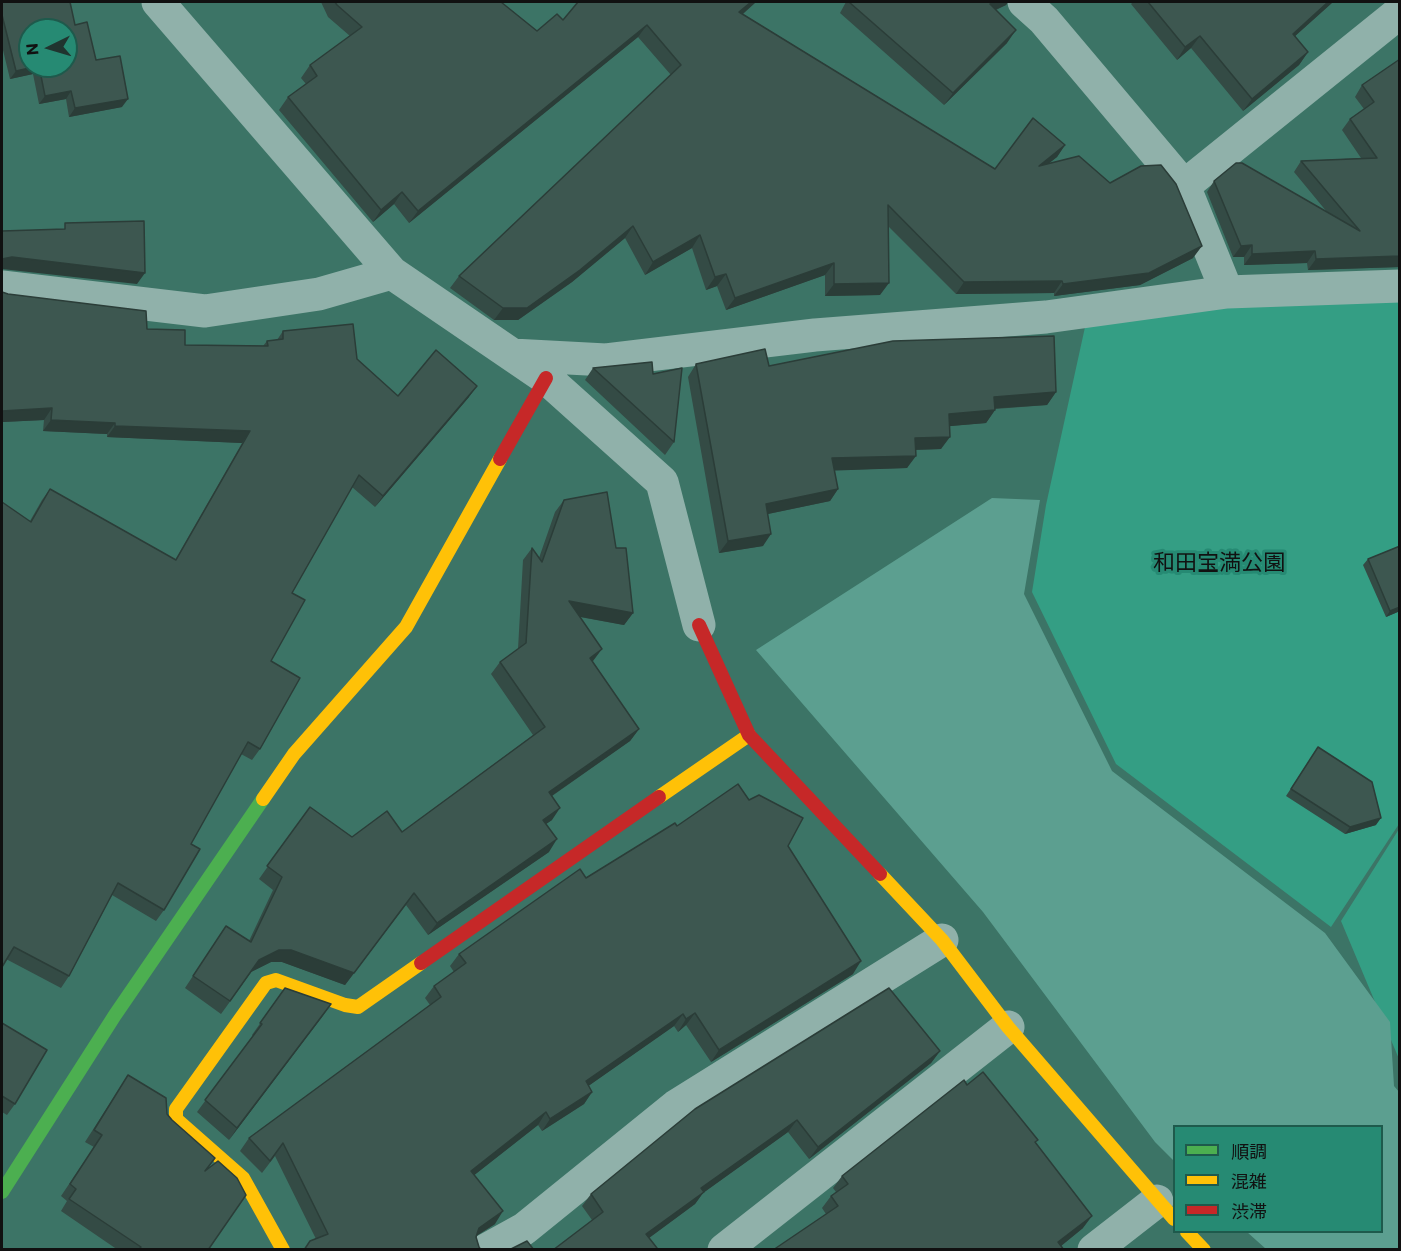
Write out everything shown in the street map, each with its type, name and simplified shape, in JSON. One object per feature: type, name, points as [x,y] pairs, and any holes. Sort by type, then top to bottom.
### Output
[{"type":"street","points":[[158,2],[392,273],[546,378],[662,482],[699,625],[749,735],[942,940],[1008,1027],[1166,1210],[1094,1250]]},
{"type":"street","points":[[1024,2],[1044,20],[1184,186],[1227,292]]},
{"type":"street","points":[[1184,186],[1400,12]]},
{"type":"street","points":[[2,287],[205,311],[319,294],[392,273]]},
{"type":"street","points":[[512,355],[606,360],[815,335],[1046,317],[1227,292],[1400,286]]},
{"type":"street","points":[[2,1192],[115,1015],[294,754],[406,627],[546,378]]},
{"type":"street","points":[[283,1250],[243,1178],[176,1119],[176,1109],[266,983],[276,980],[345,1005],[358,1007],[749,735]]},
{"type":"street","points":[[486,1250],[525,1229],[676,1106],[942,940]]},
{"type":"street","points":[[724,1250],[1008,1027]]},
{"type":"street","points":[[1188,1233],[1204,1250]]},
{"type":"green space","name":"和田宝満公園","points":[[1399,299],[1399,824],[1331,927],[1116,764],[1032,592],[1046,505],[1087,318],[1232,306]]},
{"type":"green space","points":[[1399,829],[1399,1059],[1341,921]]},
{"type":"water","points":[[992,498],[1040,500],[1024,594],[1112,771],[1325,933],[1390,1022],[1394,1086],[1400,1093],[1399,1249],[1266,1249],[1248,1233],[1383,1233],[1383,1125],[1173,1125],[1173,1160],[1155,1142],[983,912],[756,650]]},
{"type":"building","points":[[2,2],[70,2],[73,18],[18,18],[18,71],[16,71],[2,15]]},
{"type":"building","points":[[335,2],[501,2],[537,31],[557,14],[563,20],[578,2],[751,2],[739,12],[995,169],[1033,118],[1065,145],[1039,166],[1079,156],[1110,183],[1141,166],[1161,165],[1176,184],[1202,246],[1149,273],[1063,284],[1062,281],[964,282],[888,205],[889,283],[834,284],[834,263],[735,298],[726,274],[715,277],[700,235],[653,262],[633,226],[580,270],[527,308],[503,308],[459,276],[681,65],[647,25],[418,211],[402,192],[381,210],[288,97],[317,76],[310,65],[362,27]]},
{"type":"building","points":[[849,2],[995,2],[990,4],[1016,30],[953,93]]},
{"type":"building","points":[[1148,2],[1328,2],[1293,34],[1308,52],[1252,99],[1200,36],[1185,47]]},
{"type":"building","points":[[87,22],[96,60],[120,56],[128,99],[75,108],[71,91],[45,96],[41,78],[78,78],[78,24]]},
{"type":"building","points":[[1400,59],[1400,256],[1316,259],[1315,251],[1252,254],[1252,245],[1241,246],[1214,181],[1236,163],[1242,163],[1360,231],[1301,161],[1377,158],[1350,119],[1374,102],[1362,85]]},
{"type":"building","points":[[144,221],[145,273],[12,257],[2,259],[2,231],[65,229],[65,223]]},
{"type":"building","points":[[2,292],[146,311],[147,329],[185,330],[185,345],[268,346],[267,341],[283,339],[283,331],[353,324],[357,359],[398,396],[436,350],[477,386],[383,496],[359,475],[292,593],[305,600],[271,661],[300,678],[260,749],[248,742],[191,844],[200,849],[164,910],[118,883],[69,976],[14,947],[2,967],[2,502],[31,522],[50,489],[176,560],[250,431],[115,426],[115,423],[51,420],[52,408],[2,411]]},
{"type":"building","points":[[1054,336],[1056,392],[994,397],[995,410],[949,414],[950,437],[915,438],[916,456],[832,458],[838,489],[766,504],[771,534],[728,541],[696,364],[765,349],[769,366],[893,341]]},
{"type":"building","points":[[652,362],[653,374],[682,368],[674,442],[593,368]]},
{"type":"building","points":[[607,492],[616,548],[626,548],[633,613],[569,601],[602,649],[590,658],[639,729],[549,792],[560,808],[543,820],[557,839],[437,923],[414,893],[354,973],[291,950],[279,950],[259,960],[230,1001],[193,976],[226,926],[251,942],[282,877],[267,866],[310,807],[352,837],[387,811],[402,832],[545,727],[500,662],[526,643],[532,548],[542,562],[564,500]]},
{"type":"building","points":[[1400,546],[1400,607],[1390,611],[1368,559]]},
{"type":"building","points":[[1318,747],[1372,782],[1381,818],[1350,827],[1291,789]]},
{"type":"building","points":[[738,784],[749,800],[759,795],[803,818],[788,846],[861,961],[719,1050],[695,1013],[686,1019],[683,1014],[586,1081],[592,1092],[550,1119],[546,1112],[471,1171],[503,1211],[479,1228],[476,1237],[481,1250],[304,1250],[310,1241],[328,1234],[283,1143],[270,1161],[249,1138],[441,997],[434,986],[466,963],[459,954],[580,869],[586,878],[675,823],[677,826]]},
{"type":"building","points":[[285,988],[331,1004],[237,1128],[205,1100],[262,1024],[260,1023]]},
{"type":"building","points":[[889,988],[940,1051],[818,1147],[797,1120],[701,1188],[704,1192],[646,1234],[657,1248],[654,1250],[553,1250],[603,1212],[591,1194],[695,1109]]},
{"type":"building","points":[[2,1023],[47,1050],[15,1104],[2,1096]]},
{"type":"building","points":[[983,1072],[1038,1140],[1035,1142],[1092,1216],[1058,1242],[1064,1250],[773,1250],[838,1206],[831,1196],[848,1184],[842,1176],[964,1080],[967,1085]]},
{"type":"building","points":[[128,1075],[166,1098],[167,1114],[215,1158],[205,1171],[218,1161],[237,1178],[246,1195],[208,1250],[138,1250],[141,1247],[69,1199],[76,1189],[70,1184],[102,1135],[94,1130]]},
{"type":"building","points":[[527,1241],[534,1250],[509,1250]]},
{"type":"traffic: fast","points":[[2,1192],[115,1015],[263,799]]},
{"type":"traffic: slow","points":[[263,799],[294,754],[406,627],[500,459]]},
{"type":"traffic: slow","points":[[659,797],[749,735]]},
{"type":"traffic: slow","points":[[880,874],[942,940],[1008,1027],[1173,1218]]},
{"type":"traffic: slow","points":[[283,1250],[243,1178],[176,1119],[176,1109],[266,983],[276,980],[345,1005],[358,1007],[421,963]]},
{"type":"traffic: slow","points":[[1188,1233],[1204,1250]]},
{"type":"traffic: jam","points":[[500,459],[546,378]]},
{"type":"traffic: jam","points":[[699,625],[749,735],[880,874]]},
{"type":"traffic: jam","points":[[421,963],[659,797]]}]
